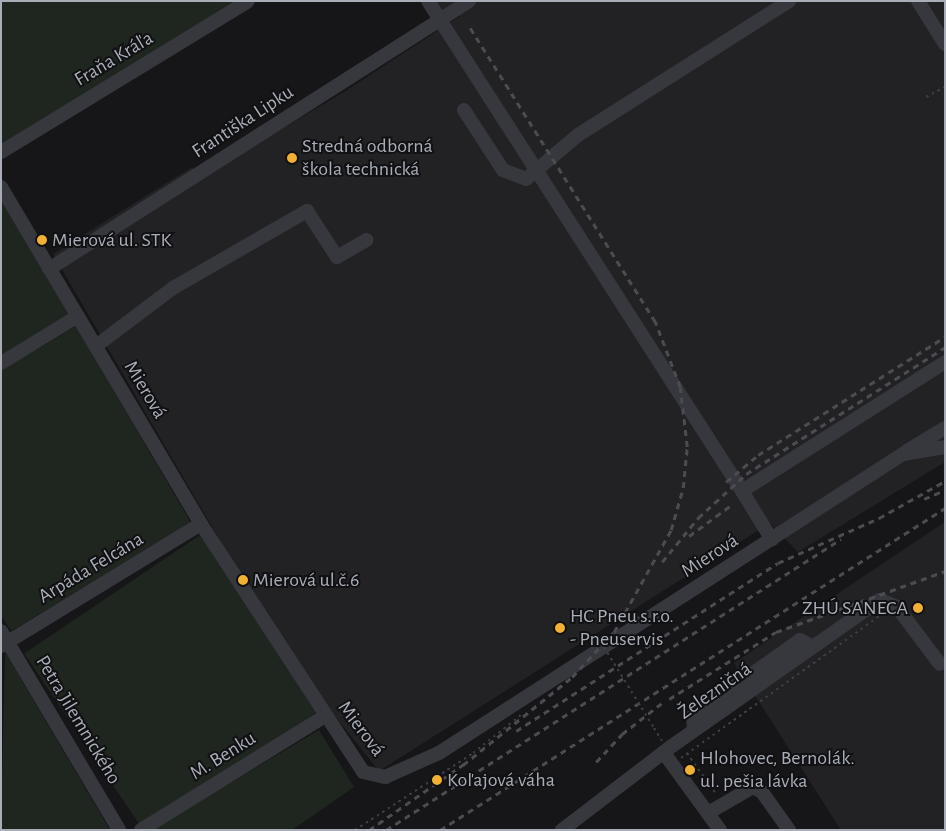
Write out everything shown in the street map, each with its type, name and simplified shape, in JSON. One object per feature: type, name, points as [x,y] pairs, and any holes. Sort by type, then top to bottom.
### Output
[{"type":"street","name":"Fraňa Kráľa","points":[[1,152],[248,1]]},
{"type":"street","points":[[428,1],[538,169],[772,540]]},
{"type":"street","name":"Františka Lipku","points":[[50,269],[469,1]]},
{"type":"street","points":[[464,110],[503,170],[526,179],[578,135],[789,1]]},
{"type":"street","points":[[918,1],[945,44]]},
{"type":"street","name":"Mierová","points":[[1,187],[201,524],[363,772],[390,775],[439,754],[945,428]]},
{"type":"street","points":[[96,346],[189,278],[307,211],[337,258],[366,240]]},
{"type":"street","points":[[1,363],[78,316]]},
{"type":"street","points":[[742,491],[945,362]]},
{"type":"street","points":[[903,454],[945,447]]},
{"type":"street","name":"Arpáda Felcána","points":[[3,639],[201,524]]},
{"type":"street","name":"Železničná","points":[[563,830],[694,730],[880,600],[891,609]]},
{"type":"street","points":[[891,609],[943,666]]},
{"type":"street","name":"Petra Jilemnického","points":[[3,639],[120,830]]},
{"type":"street","name":"M. Benku","points":[[141,830],[326,716]]},
{"type":"street","points":[[666,752],[720,830]]},
{"type":"street","points":[[708,813],[752,787],[762,792],[789,830]]},
{"type":"path","points":[[926,97],[945,87]]},
{"type":"path","points":[[597,636],[654,728],[666,752],[687,754],[891,609]]},
{"type":"path","points":[[355,830],[424,786],[528,709]]},
{"type":"path","points":[[687,754],[723,803]]},
{"type":"shaded area","points":[[1,1],[236,1],[1,146]]},
{"type":"shaded area","points":[[423,1],[945,1],[945,462],[798,552],[770,523],[379,771],[315,691],[243,580],[53,254],[192,167],[199,178],[344,92],[460,16],[431,14]]},
{"type":"shaded area","points":[[1,201],[69,314],[1,355]]},
{"type":"shaded area","points":[[76,326],[191,523],[11,631],[1,615],[1,371]]},
{"type":"shaded area","points":[[945,522],[945,830],[841,830],[734,663]]},
{"type":"shaded area","points":[[200,535],[319,711],[143,829],[24,654]]},
{"type":"shaded area","points":[[5,652],[110,830],[1,830]]},
{"type":"shaded area","points":[[319,730],[354,787],[292,830],[151,830]]},
{"type":"railway","points":[[463,765],[572,677],[614,632],[671,530],[683,488],[687,447],[680,387],[655,322],[467,24]]},
{"type":"railway","points":[[726,482],[758,455],[945,337]]},
{"type":"railway","points":[[662,562],[698,518],[746,474],[945,347]]},
{"type":"railway","points":[[516,731],[778,563],[879,518],[945,481]]},
{"type":"railway","points":[[924,499],[945,490]]},
{"type":"railway","points":[[689,536],[730,506]]},
{"type":"railway","points":[[440,830],[945,508]]},
{"type":"railway","points":[[386,830],[841,539]]},
{"type":"railway","points":[[669,699],[776,632],[945,571]]},
{"type":"railway","points":[[596,762],[622,734],[662,703]]},
{"type":"railway","points":[[369,830],[467,762]]},
{"type":"place","name":"Stredná odborná škola technická","points":[[292,158]]},
{"type":"place","name":"Mierová ul. STK","points":[[42,240]]},
{"type":"place","name":"Mierová ul.č.6","points":[[243,580]]},
{"type":"place","name":"ZHÚ SANECA","points":[[918,608]]},
{"type":"place","name":"HC Pneu s.r.o. - Pneuservis","points":[[560,628]]},
{"type":"place","name":"Hlohovec, Bernolák. ul. pešia lávka","points":[[690,770]]},
{"type":"place","name":"Koľajová váha","points":[[437,780]]}]
